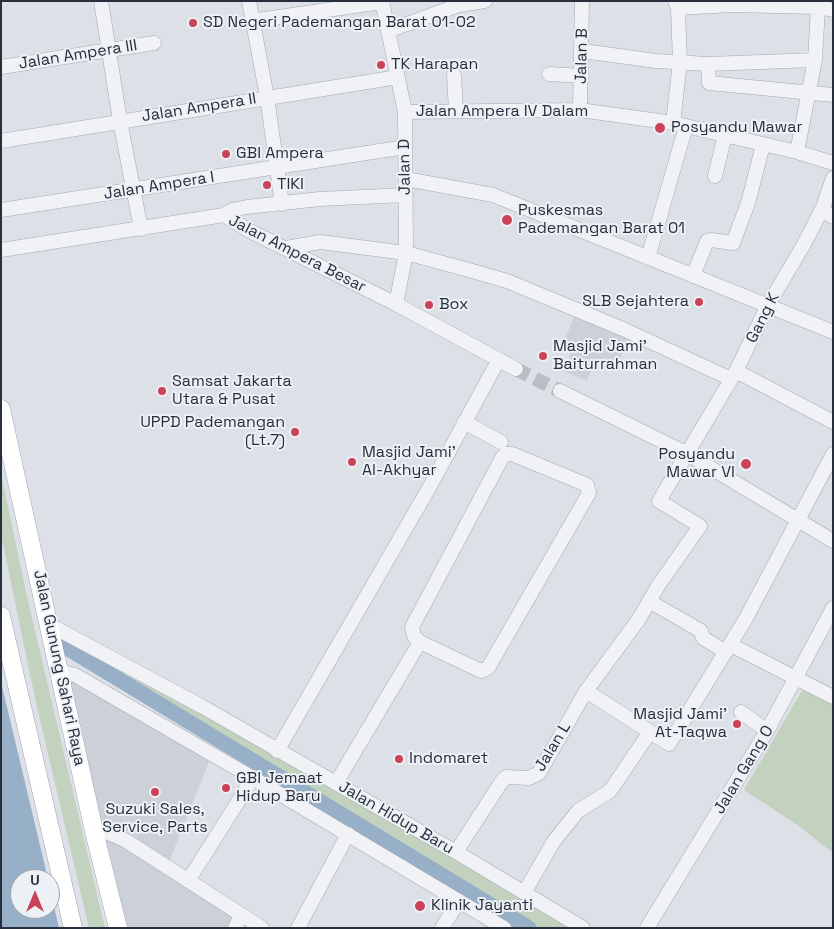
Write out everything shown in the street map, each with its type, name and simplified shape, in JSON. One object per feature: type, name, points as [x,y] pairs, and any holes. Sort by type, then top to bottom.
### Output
[{"type":"main road","name":"Jalan Gunung Sahari Raya","points":[[1,408],[94,831],[118,928]]},
{"type":"main road","points":[[1,616],[73,928]]},
{"type":"street","points":[[101,1],[120,121],[141,229]]},
{"type":"street","points":[[249,1],[251,21],[268,97],[282,204]]},
{"type":"street","points":[[388,31],[458,3],[485,1]]},
{"type":"street","name":"Jalan B","points":[[580,110],[583,51],[582,1]]},
{"type":"street","points":[[251,21],[382,2]]},
{"type":"street","name":"Jalan D","points":[[382,2],[405,112],[406,253],[396,304]]},
{"type":"street","points":[[648,258],[679,125],[680,62],[677,4],[817,4],[833,10]]},
{"type":"street","points":[[797,152],[815,60],[817,4]]},
{"type":"street","name":"Jalan Ampera III","points":[[1,67],[154,43]]},
{"type":"street","points":[[583,51],[656,61],[708,64],[815,60]]},
{"type":"street","points":[[708,64],[709,83],[810,91],[833,95]]},
{"type":"street","points":[[549,74],[582,76]]},
{"type":"street","points":[[454,75],[456,111]]},
{"type":"street","name":"Jalan Ampera II","points":[[1,141],[398,77]]},
{"type":"street","name":"Jalan Ampera IV Dalam","points":[[405,112],[580,110],[679,125],[797,152],[833,163]]},
{"type":"street","points":[[715,176],[725,135]]},
{"type":"street","points":[[693,276],[707,241],[733,244],[748,203],[763,145]]},
{"type":"street","name":"Jalan Ampera I","points":[[1,210],[405,147]]},
{"type":"street","name":"Gang K","points":[[649,601],[700,526],[659,501],[734,375],[768,305],[803,246],[827,214],[833,178]]},
{"type":"street","points":[[406,179],[493,195],[833,332]]},
{"type":"street","points":[[224,215],[232,210],[320,199],[406,195]]},
{"type":"street","name":"Jalan Ampera Besar","points":[[1,250],[224,215],[248,230],[396,304],[498,361],[516,369]]},
{"type":"street","points":[[286,248],[320,242],[406,253],[507,281],[734,375],[833,422]]},
{"type":"street","points":[[277,750],[429,488],[498,361]]},
{"type":"street","points":[[560,391],[686,453],[798,522],[833,541]]},
{"type":"street","points":[[464,422],[501,442]]},
{"type":"street","points":[[506,454],[512,454],[587,485],[589,493],[488,668],[481,671],[420,642],[414,636],[412,627],[506,454]]},
{"type":"street","points":[[831,464],[810,494],[798,522],[728,648],[669,744],[586,691],[639,619],[649,601],[701,631],[703,638],[728,648],[797,678],[833,697]]},
{"type":"street","name":"Jalan Gang O","points":[[647,928],[767,732],[833,608]]},
{"type":"street","name":"Jalan Hidup Baru","points":[[50,625],[202,707],[336,783],[583,928]]},
{"type":"street","points":[[336,783],[420,642]]},
{"type":"street","points":[[59,671],[75,675],[348,834],[504,928]]},
{"type":"street","name":"Jalan L","points":[[456,852],[506,777],[529,778],[539,773],[586,691]]},
{"type":"street","points":[[741,712],[767,732]]},
{"type":"street","points":[[524,893],[554,841],[572,818],[578,811],[610,790],[650,732]]},
{"type":"street","points":[[188,880],[253,778]]},
{"type":"street","points":[[94,831],[106,832],[125,840],[262,928]]},
{"type":"street","points":[[298,928],[348,834]]},
{"type":"street","points":[[442,928],[459,900]]},
{"type":"street","points":[[235,928],[241,915]]},
{"type":"shaded area","points":[[576,312],[630,335],[617,367],[596,359],[587,381],[564,371],[571,352],[562,347]]},
{"type":"shaded area","points":[[67,672],[212,754],[167,867],[232,910],[235,928],[118,928]]},
{"type":"green space","points":[[1,473],[26,592],[105,928],[89,928],[36,703],[1,535]]},
{"type":"green space","points":[[50,625],[583,928],[530,928],[52,640]]},
{"type":"green space","points":[[804,687],[833,703],[833,853],[796,824],[744,790]]},
{"type":"water","points":[[1,682],[46,869],[10,869],[10,919],[57,919],[59,928],[1,928]]},
{"type":"waterway","points":[[62,645],[529,928]]},
{"type":"tunnel","points":[[516,369],[560,391]]},
{"type":"place","name":"SD Negeri Pademangan Barat 01-02","points":[[193,23]]},
{"type":"place","name":"TK Harapan","points":[[381,65]]},
{"type":"place","name":"Posyandu Mawar","points":[[660,128]]},
{"type":"place","name":"GBI Ampera","points":[[226,154]]},
{"type":"place","name":"TIKI","points":[[267,185]]},
{"type":"place","name":"Puskesmas Pademangan Barat 01","points":[[507,220]]},
{"type":"place","name":"SLB Sejahtera","points":[[699,302]]},
{"type":"place","name":"Box","points":[[429,305]]},
{"type":"place","name":"Masjid Jami' Baiturrahman","points":[[543,356]]},
{"type":"place","name":"Samsat Jakarta Utara & Pusat","points":[[162,391]]},
{"type":"place","name":"UPPD Pademangan (Lt.7)","points":[[295,432]]},
{"type":"place","name":"Masjid Jami' Al-Akhyar","points":[[352,462]]},
{"type":"place","name":"Posyandu Mawar VI","points":[[746,464]]},
{"type":"place","name":"Masjid Jami' At-Taqwa","points":[[737,724]]},
{"type":"place","name":"Indomaret","points":[[399,759]]},
{"type":"place","name":"GBI Jemaat Hidup Baru","points":[[226,788]]},
{"type":"place","name":"Suzuki Sales, Service, Parts","points":[[155,792]]},
{"type":"place","name":"Klinik Jayanti","points":[[420,906]]}]
